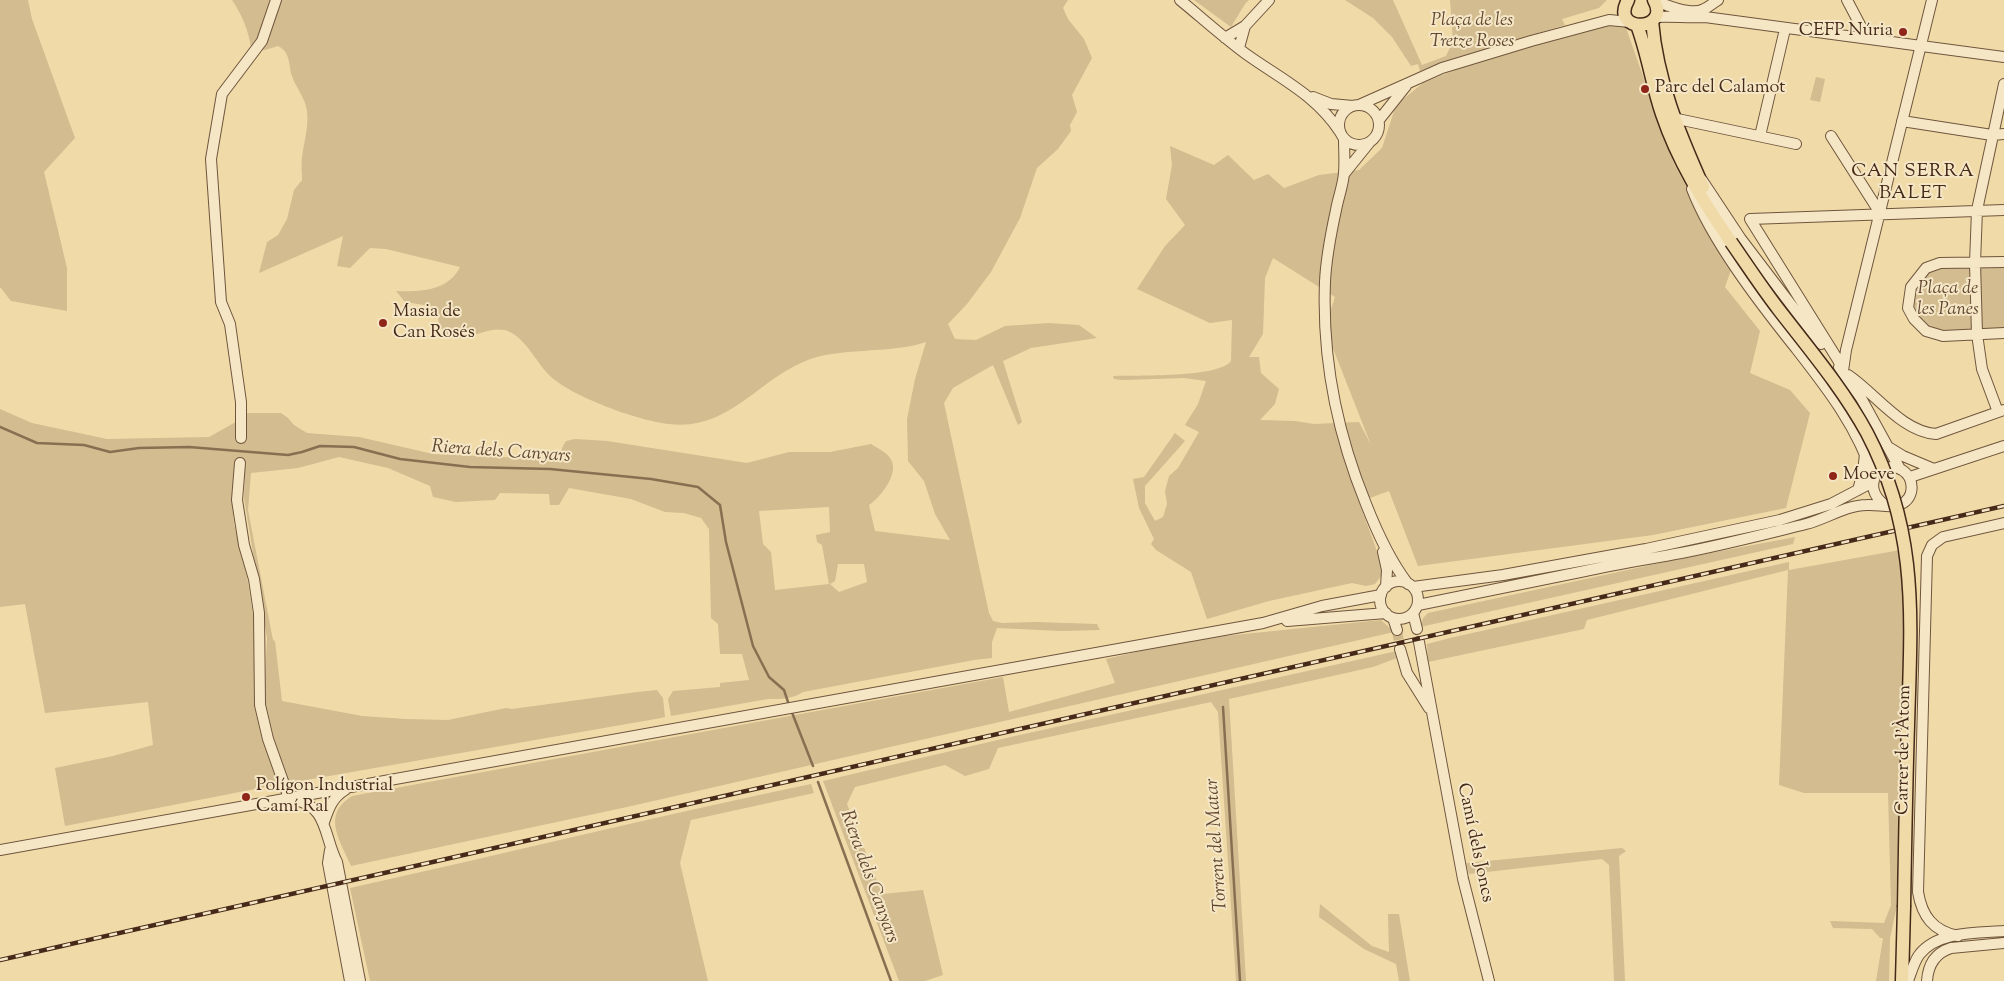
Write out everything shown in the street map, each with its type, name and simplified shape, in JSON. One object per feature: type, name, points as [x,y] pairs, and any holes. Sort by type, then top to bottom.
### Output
[{"type":"main road","points":[[1654,0],[1657,7],[1653,19],[1656,59],[1689,167]]},
{"type":"main road","points":[[1627,2],[1625,14],[1634,24],[1662,116],[1731,242],[1763,289],[1853,409],[1880,460],[1899,516],[1907,554],[1911,599],[1902,981]]},
{"type":"main road","points":[[1634,24],[1646,25],[1653,19]]},
{"type":"street","points":[[241,438],[242,402],[230,324],[221,302],[211,160],[222,94],[262,41],[276,0]]},
{"type":"street","points":[[1180,0],[1225,38],[1308,96],[1325,111],[1342,136],[1356,145],[1369,143]]},
{"type":"street","points":[[1225,38],[1245,26],[1269,0]]},
{"type":"street","points":[[1654,0],[1672,8],[1785,29],[2004,57]]},
{"type":"street","points":[[1653,19],[1673,16],[1693,18],[1704,14],[1718,0]]},
{"type":"street","points":[[1847,0],[1867,38]]},
{"type":"street","points":[[1843,372],[1846,350],[1932,0]]},
{"type":"street","points":[[1609,20],[1627,2]]},
{"type":"street","points":[[1397,630],[1381,604],[1387,570],[1378,534],[1346,448],[1329,373],[1325,328],[1325,280],[1332,226],[1344,174],[1342,136],[1339,120],[1342,113],[1356,105],[1454,64],[1609,20],[1634,24]]},
{"type":"street","points":[[1239,48],[1245,26]]},
{"type":"street","points":[[1760,136],[1785,29]]},
{"type":"street","points":[[1344,174],[1378,133],[1379,120],[1408,84]]},
{"type":"street","points":[[2004,84],[1977,210],[1974,263],[1977,334],[1982,370],[2001,411],[1936,434],[1926,433],[1909,425],[1843,372],[1838,360],[1750,218],[1904,212],[1977,210],[2004,210]]},
{"type":"street","points":[[1308,96],[1331,104],[1356,105],[1371,109],[1379,120]]},
{"type":"street","points":[[1673,118],[1796,144]]},
{"type":"street","points":[[1902,121],[1992,135],[2004,134]]},
{"type":"street","points":[[1831,136],[1880,213]]},
{"type":"street","points":[[1689,167],[1696,199],[1734,264],[1780,329],[1844,413],[1865,454],[1874,480],[1874,493],[1877,499],[1885,505]]},
{"type":"street","points":[[1263,623],[1389,615],[1403,619],[1416,609],[1725,544],[1812,522],[1865,504],[1892,506],[1906,501],[1912,489],[1910,478],[1900,469],[1861,398],[1843,372],[1791,307],[1689,167]]},
{"type":"street","points":[[2004,262],[1940,264],[1926,268],[1911,287],[1908,308],[1914,319],[1926,331],[1942,336],[2004,333]]},
{"type":"street","points":[[1844,413],[1846,408],[1861,398],[1866,396],[1876,398]]},
{"type":"street","points":[[1910,478],[2004,446]]},
{"type":"street","points":[[1890,448],[1903,456],[1934,469]]},
{"type":"street","points":[[1858,490],[1864,472],[1865,454]]},
{"type":"street","points":[[240,464],[237,500],[244,545],[254,579],[259,613],[260,705],[286,799]]},
{"type":"street","points":[[0,850],[1263,623],[1384,591],[1394,582],[1410,585],[1503,575],[1646,549],[1780,520],[1831,504],[1874,480],[1883,470],[1889,468],[1900,469]]},
{"type":"street","name":"Carrer de l'Àtom","points":[[1962,935],[1939,930],[1932,924],[1925,916],[1918,892],[1926,565],[1927,556],[1932,545],[1942,537],[2004,523]]},
{"type":"street","points":[[1378,534],[1395,566],[1417,596],[1417,629]]},
{"type":"street","name":"Camí dels Joncs","points":[[1419,642],[1463,879],[1489,981]]},
{"type":"street","name":"Camí dels Joncs","points":[[1400,649],[1406,673],[1431,711]]},
{"type":"street","points":[[1406,673],[1428,688]]},
{"type":"street","points":[[324,822],[329,806],[336,796],[348,788]]},
{"type":"street","points":[[286,799],[304,801],[315,810],[324,822],[330,850],[337,862],[360,981]]},
{"type":"street","points":[[330,850],[328,863],[350,981]]},
{"type":"street","points":[[1908,981],[1917,956],[1927,947],[1962,935],[2004,931]]},
{"type":"street","points":[[1927,981],[1930,966],[1937,955],[1950,948],[2004,943]]},
{"type":"green space","points":[[0,0],[28,0],[32,19],[75,138],[44,172],[67,268],[67,311],[11,301],[0,287]]},
{"type":"green space","points":[[232,0],[1068,0],[1063,8],[1068,19],[1084,39],[1092,58],[1072,95],[1077,112],[1070,125],[1071,131],[1058,149],[1037,168],[1020,218],[991,272],[967,304],[948,324],[955,339],[976,340],[1005,326],[1049,323],[1079,325],[1097,338],[1031,348],[1003,361],[1022,422],[1018,425],[993,365],[953,388],[944,403],[989,613],[993,621],[1002,623],[1097,624],[1100,630],[1061,631],[997,628],[992,642],[992,658],[803,692],[786,698],[768,699],[671,716],[668,699],[673,691],[720,687],[720,683],[749,680],[742,654],[720,654],[718,624],[711,618],[709,529],[701,518],[684,513],[665,512],[631,499],[569,488],[559,505],[550,505],[549,494],[500,493],[495,500],[456,502],[433,497],[430,486],[388,468],[339,457],[298,468],[251,473],[248,510],[273,640],[275,641],[282,701],[362,716],[448,720],[506,708],[512,709],[637,692],[657,690],[663,698],[665,717],[661,718],[289,783],[269,732],[264,700],[267,638],[244,498],[245,462],[236,461],[232,503],[234,524],[248,582],[256,634],[254,702],[260,726],[281,784],[65,826],[55,768],[113,756],[153,745],[148,702],[45,713],[25,604],[0,607],[0,409],[32,423],[107,439],[209,437],[234,423],[246,413],[281,413],[294,425],[307,433],[359,437],[433,454],[545,459],[555,458],[566,441],[575,439],[607,441],[747,463],[789,452],[830,452],[871,444],[886,454],[893,464],[888,484],[874,502],[869,505],[875,531],[950,540],[935,514],[924,481],[908,461],[907,419],[915,379],[926,342],[911,346],[817,357],[786,371],[724,413],[708,420],[689,424],[669,424],[623,413],[572,391],[548,374],[521,340],[510,332],[491,330],[457,338],[447,336],[439,325],[437,307],[405,302],[396,291],[424,290],[441,285],[455,275],[460,267],[386,249],[370,248],[350,268],[337,266],[343,236],[259,273],[267,242],[278,235],[287,219],[294,190],[302,180],[307,111],[292,76],[285,52],[278,46],[265,50],[251,47],[242,17]],"holes":[[[829,507],[830,532],[816,535],[817,542],[822,545],[829,584],[775,590],[771,552],[763,544],[759,511]],[[838,564],[864,564],[867,582],[839,592],[830,584],[835,581]]]},
{"type":"green space","points":[[1194,0],[1249,0],[1231,27]]},
{"type":"green space","name":"Plaça de les Tretze Roses","points":[[1345,0],[1393,0],[1422,65],[1446,56],[1453,41],[1450,0],[1607,0],[1599,8],[1562,19],[1565,25],[1420,71],[1418,64],[1411,66],[1392,37],[1373,18]]},
{"type":"green space","points":[[1618,25],[1626,28],[1674,164],[1732,267],[1725,287],[1760,331],[1750,373],[1790,390],[1810,413],[1786,508],[1653,535],[1418,566],[1389,491],[1359,502],[1382,565],[1381,576],[1375,584],[1366,586],[1352,583],[1269,601],[1207,619],[1191,572],[1156,550],[1151,544],[1154,539],[1139,508],[1133,479],[1144,477],[1175,433],[1185,441],[1145,486],[1145,503],[1155,521],[1163,517],[1167,504],[1165,491],[1169,476],[1178,468],[1199,432],[1185,425],[1198,404],[1206,381],[1184,378],[1122,380],[1114,379],[1113,376],[1194,373],[1211,370],[1231,361],[1232,320],[1210,323],[1137,289],[1165,246],[1185,225],[1166,199],[1172,165],[1170,146],[1214,165],[1228,155],[1254,180],[1268,174],[1284,188],[1319,175],[1359,170],[1382,148],[1396,105],[1423,83],[1485,58],[1605,26]],"holes":[[[1273,258],[1335,297],[1325,328],[1371,445],[1359,422],[1314,424],[1295,421],[1260,420],[1275,404],[1279,389],[1261,373],[1259,357],[1249,357],[1263,334],[1265,278]]]},
{"type":"green space","points":[[1816,77],[1825,79],[1820,102],[1810,100]]},
{"type":"green space","name":"Plaça de les Panes","points":[[2004,266],[2004,328],[1976,331],[1945,330],[1931,327],[1920,321],[1914,310],[1914,294],[1918,282],[1927,274],[1942,268]]},
{"type":"green space","points":[[1795,537],[1793,544],[1420,627],[1423,618],[1428,613],[1674,560]]},
{"type":"green space","points":[[1900,550],[1905,624],[1896,910],[1890,938],[1889,981],[1876,981],[1883,938],[1880,938],[1872,929],[1833,928],[1830,921],[1884,923],[1891,905],[1888,793],[1804,793],[1779,785],[1788,570],[1587,620],[1584,629],[1428,662],[1427,644],[1450,638],[1789,562],[1789,570]]},
{"type":"green space","points":[[1381,620],[1394,632],[627,807],[351,866],[336,828],[337,811],[352,796],[1003,677],[1009,712],[1115,683],[1106,659],[1215,637]]},
{"type":"green space","points":[[1397,651],[1397,658],[1373,667],[1229,699],[1246,981],[1236,981],[1218,712],[1211,702],[998,748],[989,769],[965,776],[945,765],[855,787],[847,804],[882,894],[923,890],[943,975],[925,981],[899,981],[823,781]]},
{"type":"green space","points":[[811,784],[814,793],[691,820],[680,863],[708,981],[370,981],[350,888]]},
{"type":"green space","points":[[1622,848],[1626,851],[1619,856],[1625,981],[1614,981],[1609,865],[1602,859],[1469,874],[1466,863]]},
{"type":"green space","points":[[1320,904],[1372,946],[1389,952],[1388,914],[1399,914],[1410,981],[1399,981],[1396,964],[1364,949],[1319,917]]},
{"type":"waterway","name":"Riera dels Canyars","points":[[0,427],[37,443],[84,445],[110,452],[139,448],[189,447],[288,455],[320,446],[354,447],[400,459],[470,467],[550,469],[651,479],[698,487],[720,505],[726,542],[753,646],[769,677],[784,690],[789,705]]},
{"type":"waterway","name":"Torrent del Matar","points":[[1223,707],[1240,981]]},
{"type":"waterway","name":"Riera dels Canyars","points":[[791,710],[813,766]]},
{"type":"waterway","name":"Riera dels Canyars","points":[[818,782],[891,981]]},
{"type":"tunnel","points":[[1397,630],[1400,649]]},
{"type":"railway","points":[[0,960],[2004,506]]},
{"type":"place","name":"CEFP Núria","points":[[1903,32]]},
{"type":"place","name":"Parc del Calamot","points":[[1645,89]]},
{"type":"place","name":"Masia de Can Rosés","points":[[383,323]]},
{"type":"place","name":"Moeve","points":[[1833,476]]},
{"type":"place","name":"Polígon Industrial Camí Ral","points":[[246,797]]},
{"type":"district","name":"CAN SERRA BALET","points":[[1913,184]]}]
